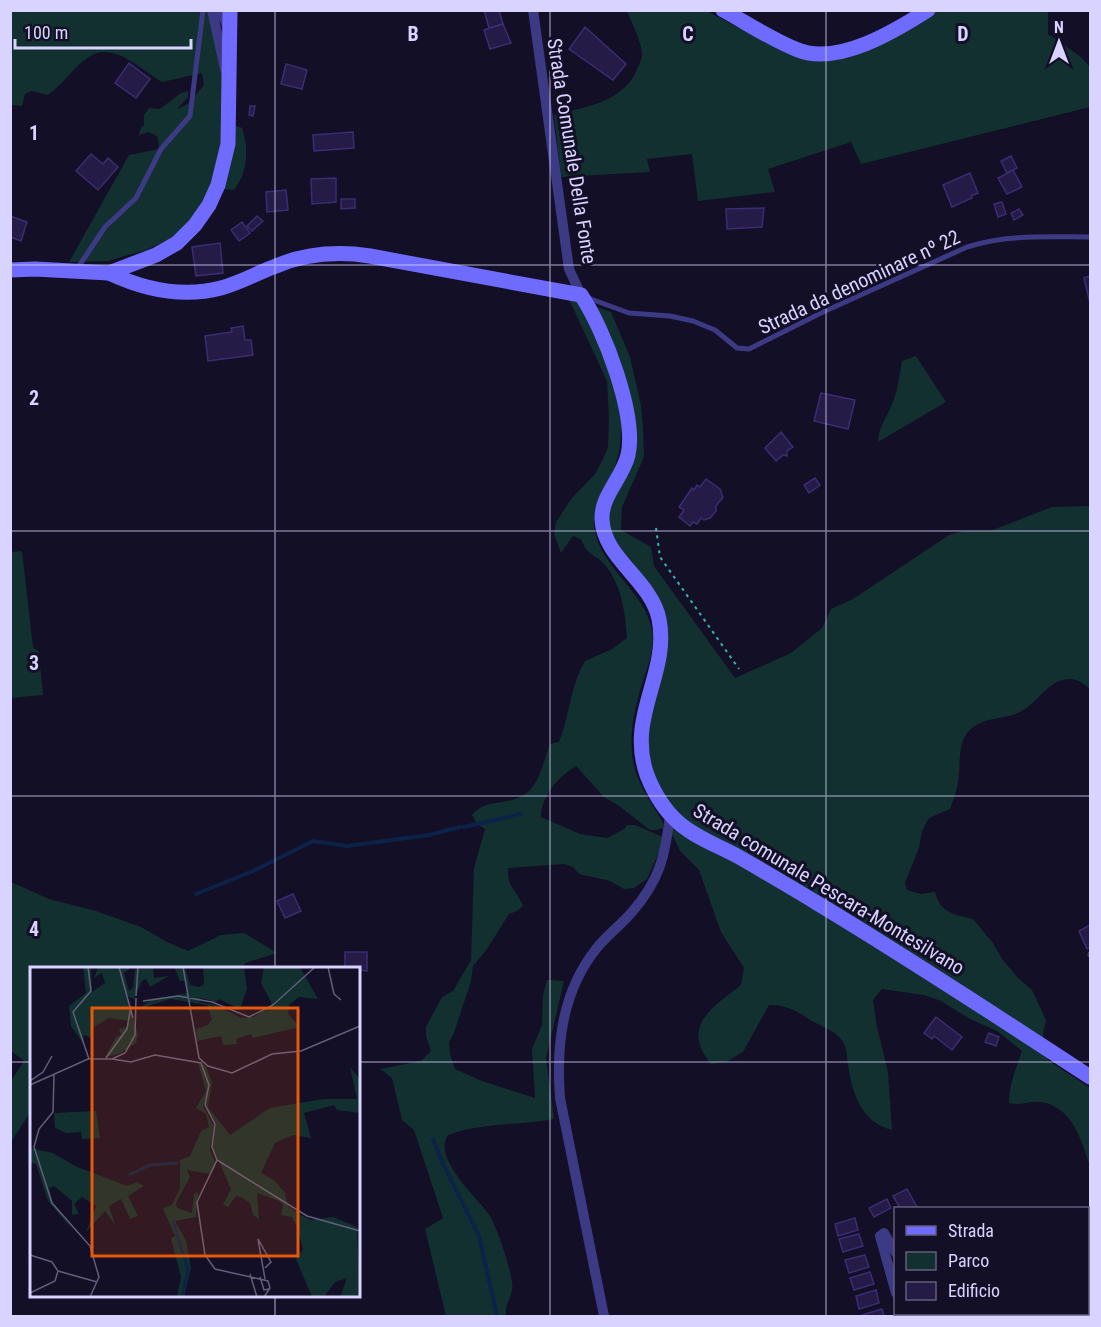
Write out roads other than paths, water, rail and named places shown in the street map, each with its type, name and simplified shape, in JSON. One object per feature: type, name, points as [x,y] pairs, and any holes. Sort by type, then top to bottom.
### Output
[{"type":"street","points":[[212,10],[228,81]]},
{"type":"street","points":[[220,10],[229,30]]},
{"type":"street","points":[[110,273],[156,255],[177,243],[195,225],[209,205],[218,185],[228,144],[230,10]]},
{"type":"street","points":[[229,30],[238,10]]},
{"type":"street","name":"Strada Comunale Della Fonte","points":[[533,10],[569,269],[581,295]]},
{"type":"street","points":[[723,10],[799,51],[820,53],[841,52],[878,39],[928,10]]},
{"type":"street","points":[[10,270],[110,273],[146,288],[176,291],[208,290],[230,285],[303,256],[348,253],[581,295]]},
{"type":"street","name":"Strada comunale Pescara-Montesilvano","points":[[581,295],[604,337],[627,416],[630,436],[628,456],[605,502],[602,519],[604,534],[646,592],[659,620],[658,659],[643,716],[641,744],[647,774],[663,806],[670,815],[696,834],[883,942],[1090,1077]]},
{"type":"street","points":[[604,1317],[560,1098],[558,1067],[560,1034],[566,1008],[579,977],[595,950],[632,912],[656,876],[665,853],[670,815]]},
{"type":"street","points":[[894,1250],[884,1233],[880,1236],[894,1286]]},
{"type":"lane","points":[[75,271],[105,227],[136,198],[161,149],[190,116],[203,10]]},
{"type":"lane","name":"Strada da denominare nº 22","points":[[581,295],[629,313],[676,317],[693,321],[715,330],[737,348],[749,349],[823,312],[967,247],[1020,237],[1090,237]]},
{"type":"waterway","points":[[464,827],[521,814]]},
{"type":"waterway","points":[[196,894],[253,871],[313,841],[347,846],[429,835],[460,827]]},
{"type":"waterway","points":[[433,1139],[479,1236],[497,1316]]}]
